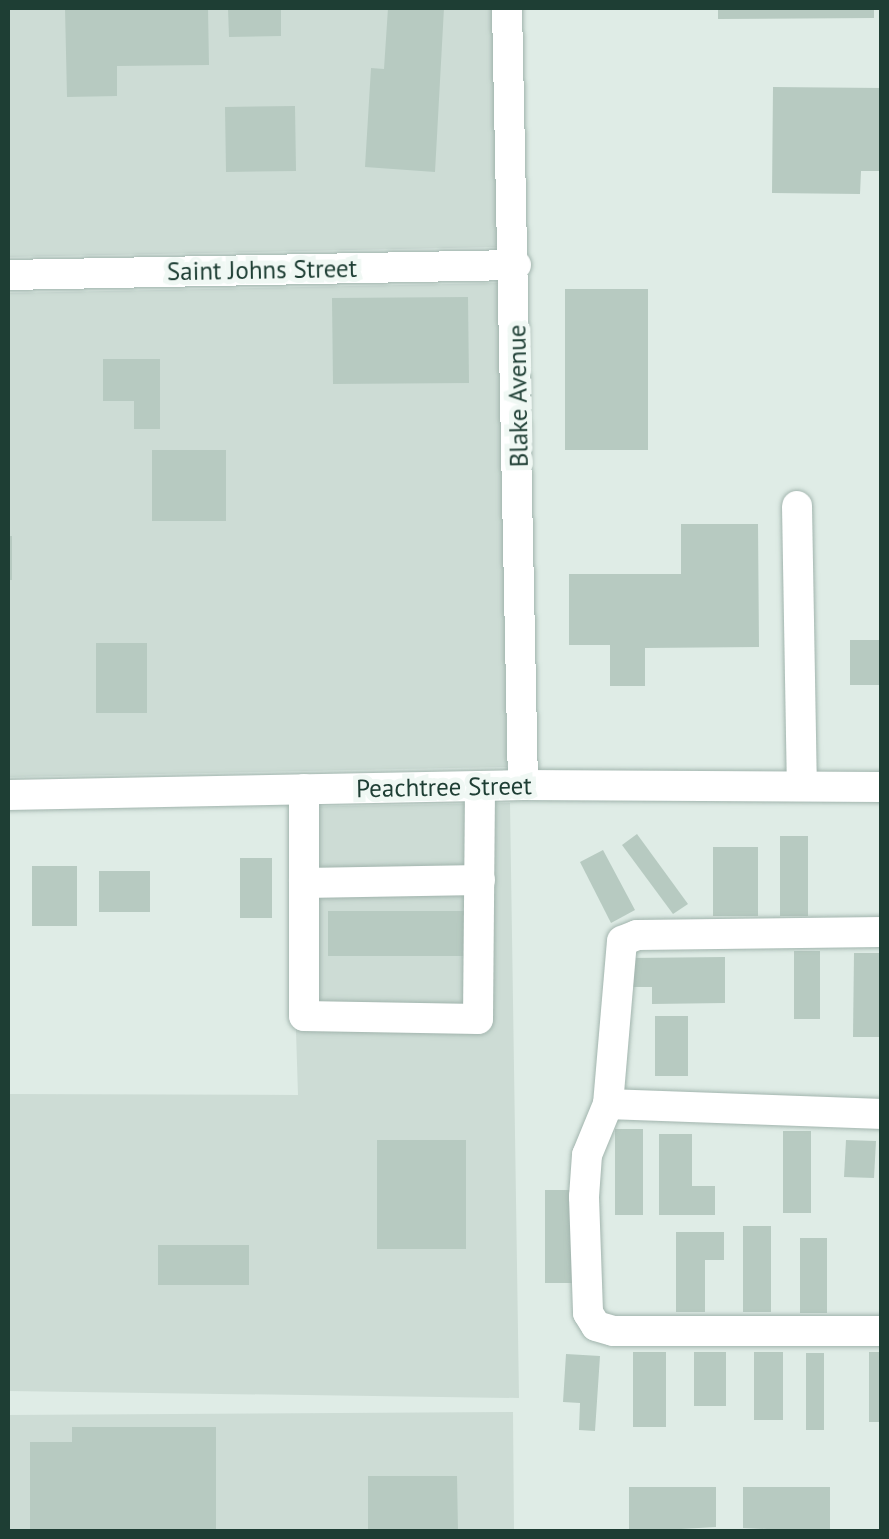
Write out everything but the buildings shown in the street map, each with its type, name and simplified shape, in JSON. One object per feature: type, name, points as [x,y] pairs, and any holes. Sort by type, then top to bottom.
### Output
[{"type":"street","name":"Blake Avenue","points":[[507,8],[516,265],[523,785]]},
{"type":"street","name":"Saint Johns Street","points":[[8,275],[516,265]]},
{"type":"street","points":[[797,506],[802,786]]},
{"type":"street","name":"Peachtree Street","points":[[8,795],[523,785],[882,787]]},
{"type":"street","points":[[304,789],[304,1016],[478,1019],[480,786]]},
{"type":"street","points":[[304,883],[480,880]]},
{"type":"street","points":[[882,932],[636,935],[622,941],[608,1104],[587,1154],[584,1197],[588,1312],[596,1326],[614,1331],[882,1330]]},
{"type":"street","points":[[608,1104],[882,1114]]},
{"type":"shaded area","points":[[8,8],[492,8],[498,247],[8,257]]},
{"type":"shaded area","points":[[499,283],[507,767],[8,777],[8,293]]},
{"type":"shaded area","points":[[510,803],[519,1398],[8,1391],[8,1094],[298,1095],[289,807]]},
{"type":"shaded area","points":[[513,1412],[514,1531],[8,1531],[8,1415]]}]
